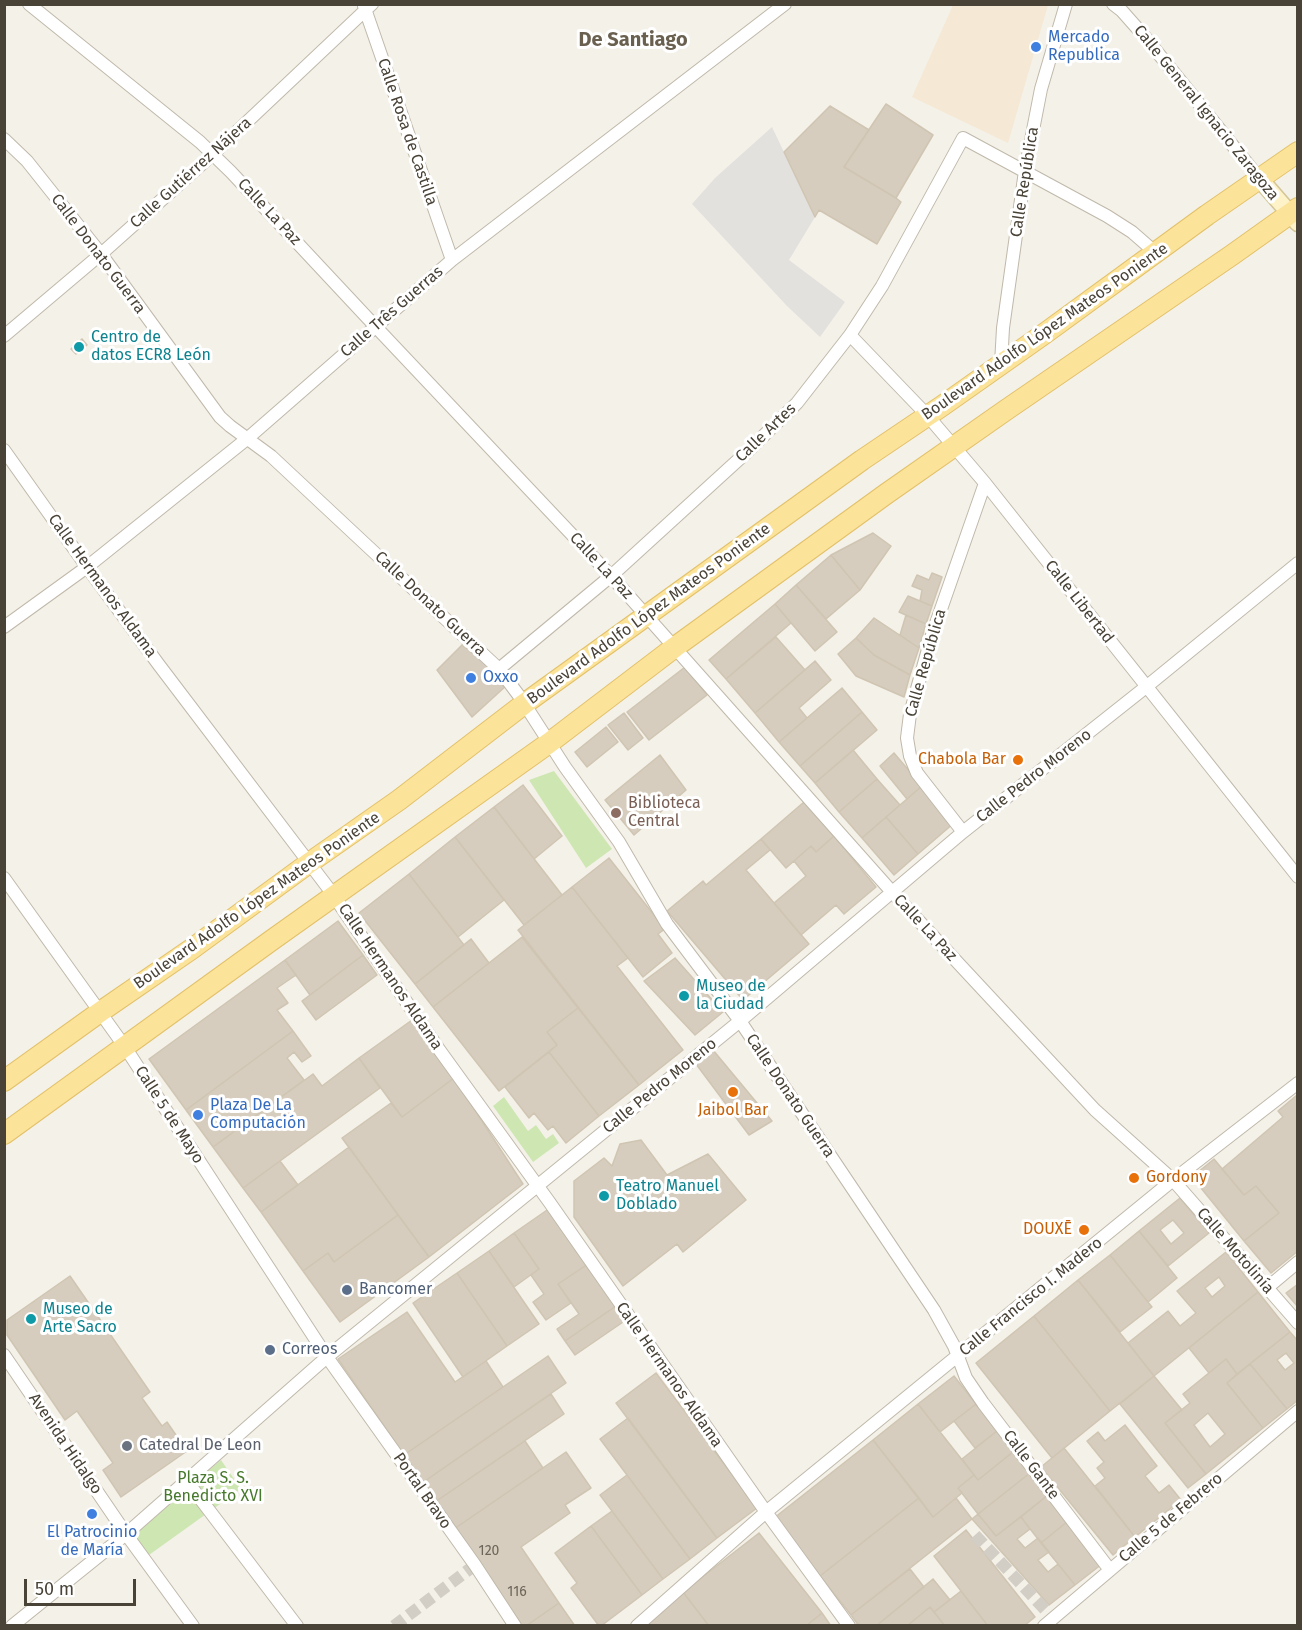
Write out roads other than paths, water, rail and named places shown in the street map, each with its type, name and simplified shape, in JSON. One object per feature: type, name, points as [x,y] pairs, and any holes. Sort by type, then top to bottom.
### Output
[{"type":"main road","name":"Boulevard Adolfo López Mateos Poniente","points":[[4,1081],[399,800],[524,704],[862,460],[1298,152]]},
{"type":"main road","points":[[4,1134],[549,743],[675,647],[886,494],[1232,255],[1295,215]]},
{"type":"street","name":"Calle La Paz","points":[[29,4],[213,154],[611,576],[892,892],[1095,1110],[1173,1180]]},
{"type":"street","name":"Calle Três Guerras","points":[[4,627],[87,567],[248,438],[452,260],[785,4]]},
{"type":"street","name":"Calle República","points":[[1001,364],[1003,328],[1025,171],[1041,90],[1066,4]]},
{"type":"street","name":"Calle General Ignacio Zaragoza","points":[[1113,4],[1145,37],[1259,178],[1295,215]]},
{"type":"street","name":"Calle Gutiérrez Nájera","points":[[4,336],[100,255],[213,154],[367,6]]},
{"type":"street","name":"Calle Rosa de Castilla","points":[[367,6],[452,260]]},
{"type":"street","name":"Calle Artes","points":[[500,669],[611,576],[797,403],[850,334],[882,286],[963,138],[1025,171]]},
{"type":"street","name":"Calle Donato Guerra","points":[[4,139],[27,161],[220,417],[271,456],[500,669],[619,842],[667,924],[740,1021],[934,1310],[954,1346],[957,1357]]},
{"type":"street","points":[[1025,171],[1107,216],[1132,232],[1156,253]]},
{"type":"street","name":"Calle Libertad","points":[[850,334],[927,415],[985,483],[1298,877]]},
{"type":"street","name":"Calle Hermanos Aldama","points":[[4,450],[87,567],[334,896],[438,1048],[765,1512],[849,1626]]},
{"type":"street","name":"Calle República","points":[[963,832],[917,773],[910,756],[907,738],[910,714],[932,634],[985,483]]},
{"type":"street","name":"Calle Pedro Moreno","points":[[12,1626],[126,1534],[327,1357],[740,1021],[963,832],[1298,563]]},
{"type":"street","name":"Calle 5 de Mayo","points":[[4,878],[124,1047],[327,1357]]},
{"type":"street","name":"Calle Francisco I. Madero","points":[[637,1626],[765,1512],[1173,1180],[1298,1083]]},
{"type":"street","name":"Calle Motolinía","points":[[1173,1180],[1298,1323]]},
{"type":"street","points":[[1267,1288],[1298,1262]]},
{"type":"street","name":"Avenida Hidalgo","points":[[4,1355],[126,1534],[193,1626]]},
{"type":"street","name":"Portal Bravo","points":[[327,1357],[475,1565],[515,1626]]},
{"type":"street","name":"Calle Gante","points":[[957,1357],[966,1378],[983,1403],[1110,1570]]},
{"type":"street","name":"Calle 5 de Febrero","points":[[1053,1623],[1110,1570],[1295,1418]]},
{"type":"street","points":[[186,1480],[297,1626]]},
{"type":"tunnel","points":[[975,1535],[1053,1618]]},
{"type":"tunnel","points":[[394,1626],[475,1565]]},
{"type":"place","name":"Mercado Republica","points":[[1036,47]]},
{"type":"place","name":"Centro de datos ECR8 León","points":[[79,347]]},
{"type":"place","name":"Oxxo","points":[[471,678]]},
{"type":"place","name":"Chabola Bar","points":[[1018,760]]},
{"type":"place","name":"Biblioteca Central","points":[[616,813]]},
{"type":"place","name":"Museo de la Ciudad","points":[[684,996]]},
{"type":"place","name":"Jaibol Bar","points":[[733,1092]]},
{"type":"place","name":"Plaza De La Computación","points":[[198,1115]]},
{"type":"place","name":"Gordony","points":[[1134,1178]]},
{"type":"place","name":"Teatro Manuel Doblado","points":[[604,1196]]},
{"type":"place","name":"DOUXĒ","points":[[1084,1230]]},
{"type":"place","name":"Bancomer","points":[[347,1290]]},
{"type":"place","name":"Museo de Arte Sacro","points":[[31,1319]]},
{"type":"place","name":"Correos","points":[[270,1350]]},
{"type":"place","name":"Catedral De Leon","points":[[127,1446]]},
{"type":"place","name":"El Patrocinio de María","points":[[92,1514]]},
{"type":"district","name":"De Santiago","points":[[633,40]]},
{"type":"park label","name":"Plaza S. S. Benedicto XVI","points":[[213,1488]]}]
